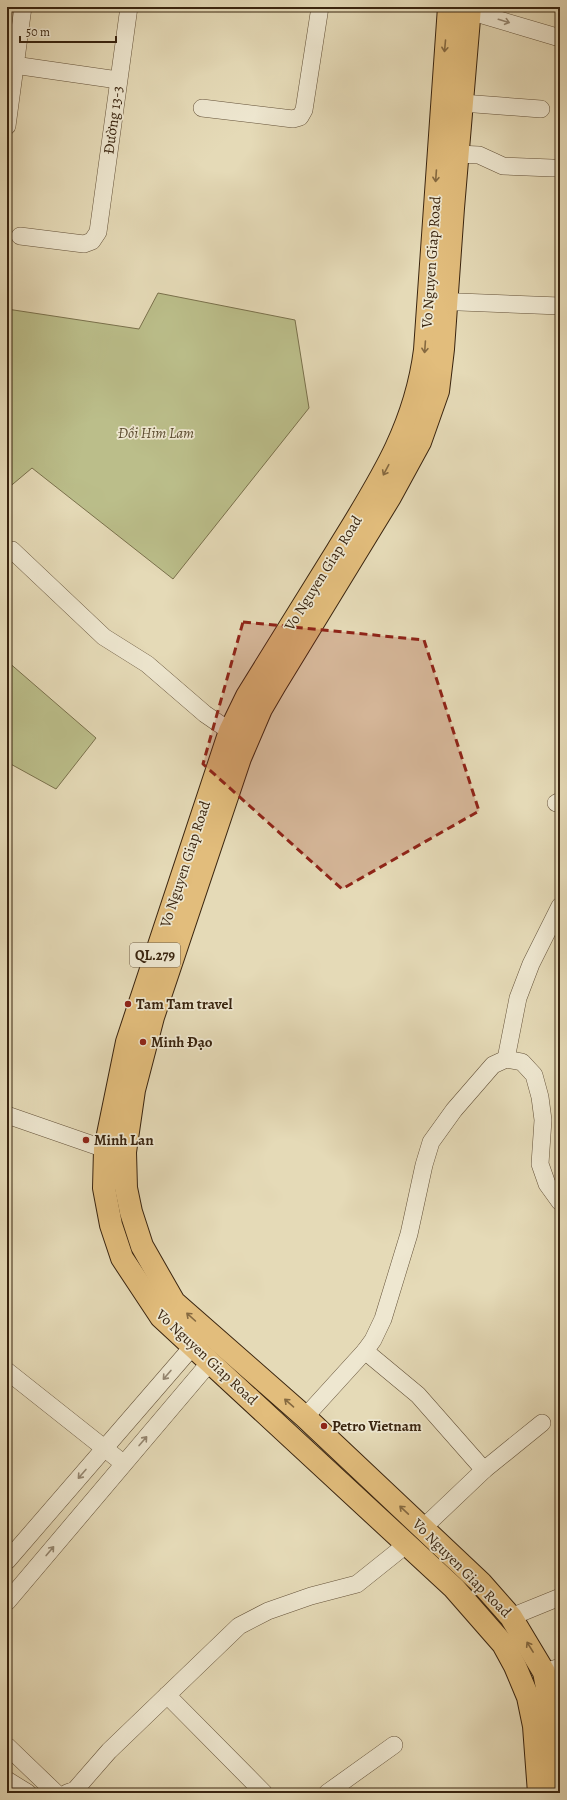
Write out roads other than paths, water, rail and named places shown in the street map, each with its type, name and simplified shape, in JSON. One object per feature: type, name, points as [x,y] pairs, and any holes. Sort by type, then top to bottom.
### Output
[{"type":"highway","name":"Vo Nguyen Giap Road","points":[[437,301],[452,208],[458,154],[462,103],[460,8]]},
{"type":"highway","name":"Vo Nguyen Giap Road","points":[[460,8],[437,301],[443,349],[438,391],[420,442],[390,497],[261,709],[238,737],[153,1017],[134,1090],[104,1188],[111,1225],[122,1258],[161,1317],[454,1588],[503,1644],[515,1666],[528,1697],[534,1726],[551,1766],[557,1793]]},
{"type":"highway","name":"Vo Nguyen Giap Road","points":[[115,1150],[135,1226],[142,1246],[174,1302],[305,1417],[481,1583],[511,1617],[552,1669],[549,1698],[551,1766],[539,1793]]},
{"type":"street","points":[[7,126],[11,65],[23,7]]},
{"type":"street","name":"Đường 13-3","points":[[20,236],[84,244],[92,241],[98,232],[129,7]]},
{"type":"street","points":[[202,108],[293,119],[300,117],[304,110],[320,7]]},
{"type":"street","points":[[460,8],[560,38]]},
{"type":"street","points":[[11,65],[118,80]]},
{"type":"street","points":[[462,103],[541,109]]},
{"type":"street","points":[[458,154],[479,155],[503,166],[552,168]]},
{"type":"street","points":[[437,301],[560,306]]},
{"type":"street","points":[[12,550],[104,637],[147,664],[205,714],[238,737]]},
{"type":"street","points":[[506,1059],[518,998],[531,964],[560,906]]},
{"type":"street","points":[[305,1417],[365,1351],[373,1340],[383,1319],[409,1234],[424,1165],[432,1142],[454,1110],[493,1065],[506,1059],[522,1062],[534,1075],[540,1097],[543,1120],[540,1164],[547,1184],[560,1202]]},
{"type":"street","points":[[7,1115],[115,1150]]},
{"type":"street","points":[[33,1572],[10,1558],[193,1346]]},
{"type":"street","points":[[365,1351],[418,1395],[484,1470]]},
{"type":"street","points":[[7,1602],[210,1361]]},
{"type":"street","points":[[7,1371],[105,1447],[123,1463]]},
{"type":"street","points":[[423,1528],[484,1470],[542,1423]]},
{"type":"street","points":[[67,1793],[75,1790],[109,1751],[239,1626],[268,1611],[311,1596],[357,1584],[407,1544]]},
{"type":"street","points":[[511,1617],[560,1597]]},
{"type":"street","points":[[167,1695],[264,1793]]},
{"type":"street","points":[[327,1793],[394,1745]]},
{"type":"street","points":[[7,1746],[56,1793]]},
{"type":"street","points":[[7,1780],[28,1793]]},
{"type":"place","name":"Tam Tam travel","points":[[128,1004]]},
{"type":"place","name":"Minh Đạo","points":[[143,1042]]},
{"type":"place","name":"Minh Lan","points":[[86,1140]]},
{"type":"place","name":"Petro Vietnam","points":[[324,1426]]},
{"type":"park label","name":"Đồi Him Lam","points":[[156,433]]}]
